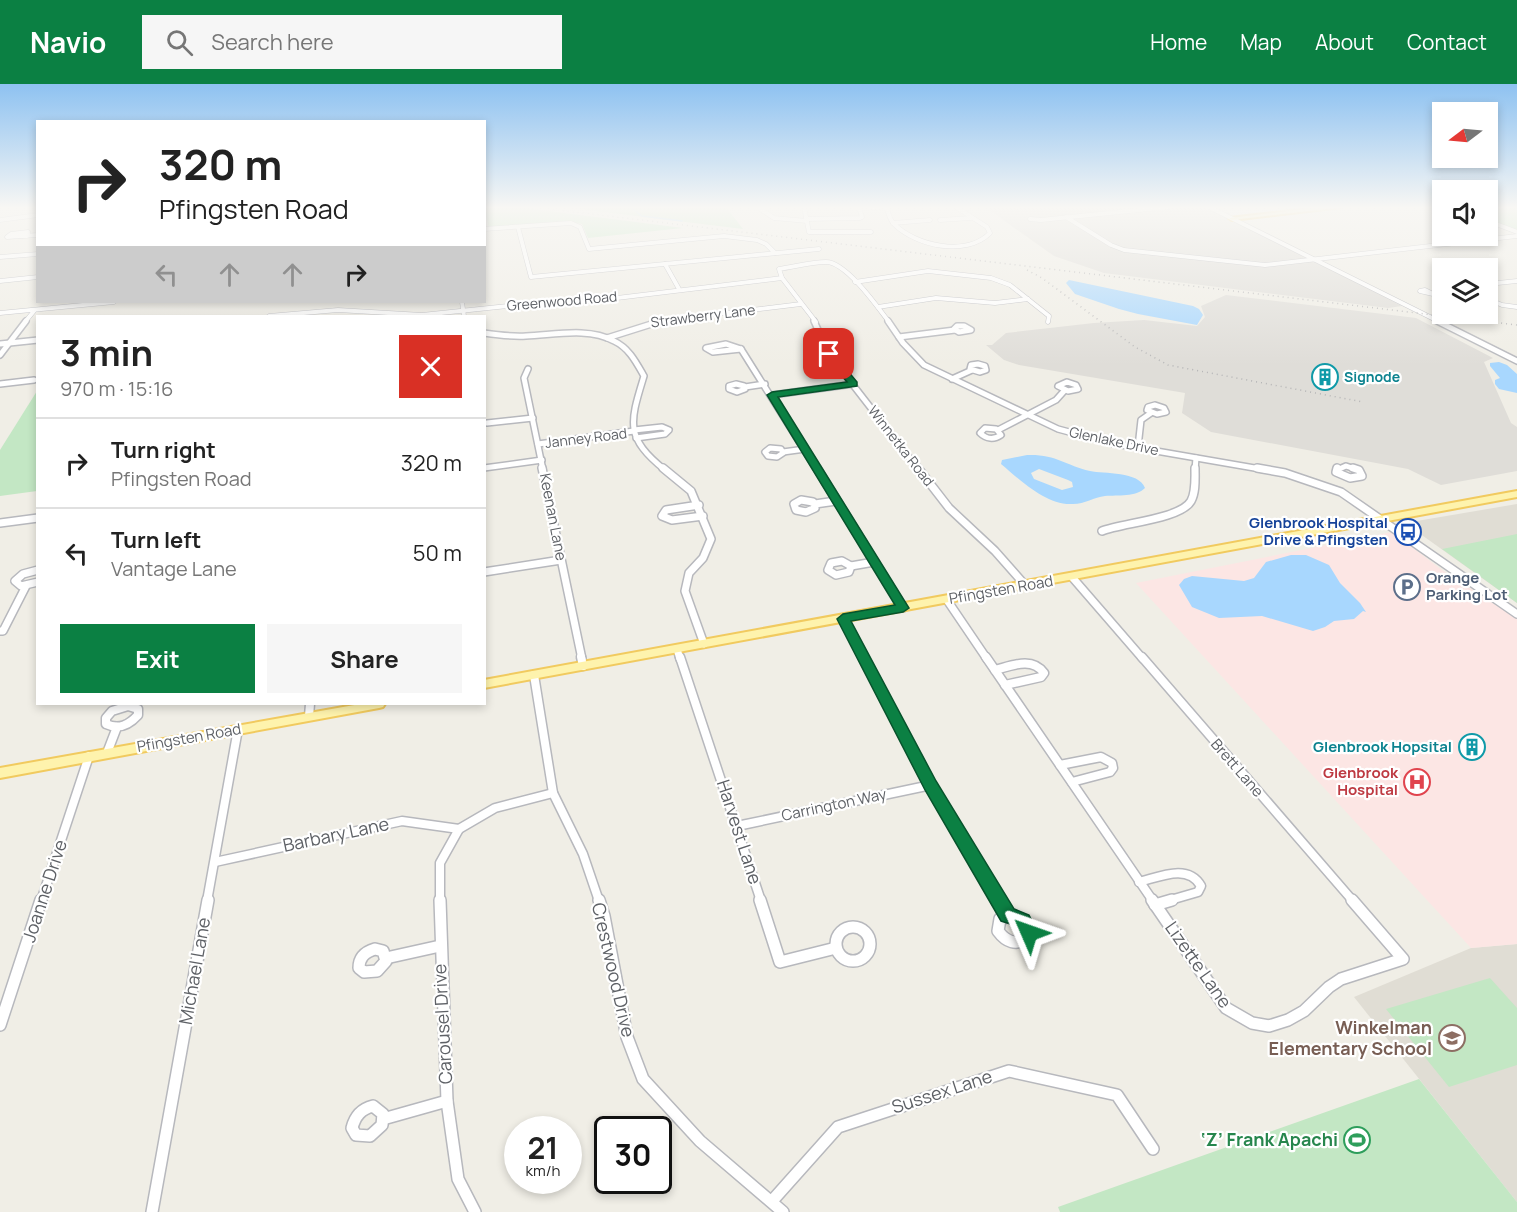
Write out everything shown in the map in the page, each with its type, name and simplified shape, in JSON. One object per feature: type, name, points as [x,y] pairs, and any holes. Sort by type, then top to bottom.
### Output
[{"type":"main road","name":"Pfingsten Road","points":[[486,684],[1517,494]]},
{"type":"main road","name":"Pfingsten Road","points":[[0,773],[373,705]]},
{"type":"street","points":[[526,260],[531,277],[709,260]]},
{"type":"street","points":[[1209,260],[1257,265],[1314,260],[1517,362]]},
{"type":"street","name":"Glenlake Drive","points":[[782,278],[779,269],[786,266],[833,263],[840,266],[878,307],[899,337],[924,365],[1026,416],[1089,439],[1285,473],[1329,486],[1355,500],[1472,585],[1517,614]]},
{"type":"street","points":[[665,264],[679,289]]},
{"type":"street","points":[[855,282],[921,271],[998,279],[1011,285],[1049,316],[1048,322]]},
{"type":"street","points":[[0,281],[36,278]]},
{"type":"street","name":"Greenwood Road","points":[[432,315],[592,301],[782,278]]},
{"type":"street","name":"Winnetka Road","points":[[782,278],[816,323],[829,354],[949,508],[995,551],[1025,585]]},
{"type":"street","points":[[1498,283],[1517,281]]},
{"type":"street","points":[[878,307],[936,298],[995,303],[1028,299]]},
{"type":"street","points":[[0,313],[105,303]]},
{"type":"street","points":[[338,310],[343,303]]},
{"type":"street","points":[[1498,303],[1517,307]]},
{"type":"street","name":"Strawberry Lane","points":[[607,338],[652,322],[801,304]]},
{"type":"street","name":"Greenwood Road","points":[[290,315],[338,310],[390,315]]},
{"type":"street","points":[[0,355],[34,311]]},
{"type":"street","points":[[899,337],[955,330]]},
{"type":"street","points":[[487,334],[572,333],[607,338],[630,351],[644,376],[633,413],[635,433],[648,456],[691,491],[699,505],[711,539],[709,548],[689,573],[685,591],[704,644]]},
{"type":"street","points":[[0,344],[36,340]]},
{"type":"street","points":[[743,350],[713,352],[706,348],[729,343],[743,350],[903,608]]},
{"type":"street","name":"Keenan Lane","points":[[528,369],[524,378],[583,666]]},
{"type":"street","points":[[952,379],[972,370]]},
{"type":"street","points":[[0,384],[34,380]]},
{"type":"street","points":[[745,387],[765,384]]},
{"type":"street","points":[[772,395],[854,384]]},
{"type":"street","points":[[998,430],[1056,400],[1065,390]]},
{"type":"street","points":[[1138,447],[1141,420],[1151,413]]},
{"type":"street","points":[[486,422],[533,418]]},
{"type":"street","points":[[662,427],[669,430],[664,434],[635,433],[662,427]]},
{"type":"street","name":"Janney Road","points":[[538,444],[635,433]]},
{"type":"street","points":[[783,452],[805,449]]},
{"type":"street","points":[[1102,531],[1114,525],[1168,515],[1190,504],[1194,495],[1196,458]]},
{"type":"street","points":[[486,468],[542,460]]},
{"type":"street","points":[[1329,486],[1342,476]]},
{"type":"street","points":[[815,504],[836,501]]},
{"type":"street","points":[[699,505],[666,510],[662,516],[672,520],[703,516]]},
{"type":"street","points":[[0,523],[36,518]]},
{"type":"street","points":[[486,572],[561,560]]},
{"type":"street","points":[[851,566],[874,562]]},
{"type":"street","points":[[36,571],[23,574],[16,579],[16,584],[26,586],[36,583]]},
{"type":"street","name":"Brett Lane","points":[[1072,577],[1403,959]]},
{"type":"street","points":[[2,631],[26,586]]},
{"type":"street","name":"Lizette Lane","points":[[947,600],[1226,1008],[1241,1020],[1256,1026],[1274,1025],[1298,1015],[1326,987],[1341,978],[1403,959]]},
{"type":"street","points":[[843,619],[931,785],[1008,915]]},
{"type":"street","name":"Harvest Lane","points":[[677,649],[780,962],[836,948]]},
{"type":"street","points":[[995,670],[1032,663],[1042,668],[1044,673],[1041,677],[1005,685]]},
{"type":"street","name":"Crestwood Drive","points":[[534,675],[553,793],[583,855],[604,916],[627,1036],[644,1079],[700,1141],[783,1212]]},
{"type":"street","points":[[309,716],[310,705]]},
{"type":"street","points":[[107,753],[117,728]]},
{"type":"street","name":"Michael Lane","points":[[152,1212],[238,729]]},
{"type":"street","name":"Joanne Drive","points":[[0,1025],[89,756]]},
{"type":"street","points":[[1060,765],[1101,756],[1112,763],[1113,768],[1110,772],[1072,782]]},
{"type":"street","name":"Carrington Way","points":[[737,826],[931,785]]},
{"type":"street","points":[[459,829],[495,808],[553,793]]},
{"type":"street","name":"Barbary Lane","points":[[215,862],[402,821],[459,829]]},
{"type":"street","name":"Carousel Drive","points":[[459,829],[440,863],[440,946],[447,1101],[458,1179],[475,1212]]},
{"type":"street","name":"Lizette Lane","points":[[1140,882],[1183,872],[1197,879],[1201,886],[1198,892],[1155,905]]},
{"type":"street","name":"Carousel Drive","points":[[386,958],[440,946]]},
{"type":"street","name":"Sussex Lane","points":[[772,1201],[838,1127],[1009,1071],[1117,1095],[1153,1149]]},
{"type":"street","name":"Carousel Drive","points":[[383,1119],[447,1101]]},
{"type":"shaded area","points":[[1065,260],[1311,260],[1402,306],[1388,308],[1104,273]]},
{"type":"shaded area","points":[[1226,295],[1416,318],[1493,358],[1484,362],[1511,423],[1517,427],[1517,471],[1441,485],[1408,469],[1211,432],[1182,413],[1185,393],[1019,365],[1004,360],[986,345],[992,345],[1006,333],[1094,323],[1144,320],[1197,326],[1205,317],[1201,306]]},
{"type":"shaded area","points":[[1517,504],[1517,603],[1405,523]]},
{"type":"shaded area","name":"Glenbrook Hospital","points":[[1392,532],[1442,570],[1517,619],[1517,944],[1471,948],[1136,583]]},
{"type":"shaded area","name":"Winkelman Elementary School","points":[[1517,944],[1517,1202],[1354,997],[1471,948]]},
{"type":"green space","points":[[36,393],[36,491],[0,496],[0,450]]},
{"type":"green space","points":[[1517,534],[1517,603],[1442,549]]},
{"type":"green space","points":[[1490,978],[1517,1008],[1517,1065],[1449,1087],[1386,1009]]},
{"type":"green space","name":"‘Z’ Frank Apachi","points":[[1419,1079],[1517,1202],[1517,1212],[1060,1212],[1058,1207]]},
{"type":"water","points":[[1069,280],[1193,306],[1203,315],[1197,325],[1138,314],[1075,294],[1066,283]]},
{"type":"water","points":[[1499,362],[1507,365],[1517,374],[1517,393],[1499,389],[1495,384],[1495,380],[1500,378],[1490,363]]},
{"type":"water","points":[[1027,455],[1046,456],[1081,469],[1129,476],[1145,488],[1132,494],[1101,497],[1077,504],[1063,504],[1034,491],[1001,464],[1002,460]],"holes":[[[1039,469],[1072,482],[1073,487],[1062,490],[1034,479],[1031,473]]]},
{"type":"water","points":[[1291,555],[1306,555],[1329,565],[1340,583],[1366,612],[1363,611],[1354,619],[1334,621],[1313,631],[1262,616],[1219,618],[1192,607],[1179,585],[1184,579],[1192,576],[1244,581],[1254,578],[1266,562]]},
{"type":"railway","points":[[972,260],[1517,325]]},
{"type":"railway","points":[[1027,270],[1042,278],[1135,347],[1168,365],[1363,402]]},
{"type":"place","name":"Signode","points":[[1325,377]]},
{"type":"place","name":"Glenbrook Hospital Drive & Pfingsten","points":[[1408,532]]},
{"type":"place","name":"Orange Parking Lot","points":[[1407,587]]},
{"type":"place","name":"Glenbrook Hopsital","points":[[1472,747]]},
{"type":"place","name":"Glenbrook Hospital","points":[[1417,782]]},
{"type":"place","name":"Winkelman Elementary School","points":[[1452,1038]]},
{"type":"place","name":"‘Z’ Frank Apachi","points":[[1357,1140]]},
{"type":"route","points":[[829,354],[854,384],[772,395],[903,608],[843,619],[931,785],[1008,915],[1023,920],[1029,933]]}]
